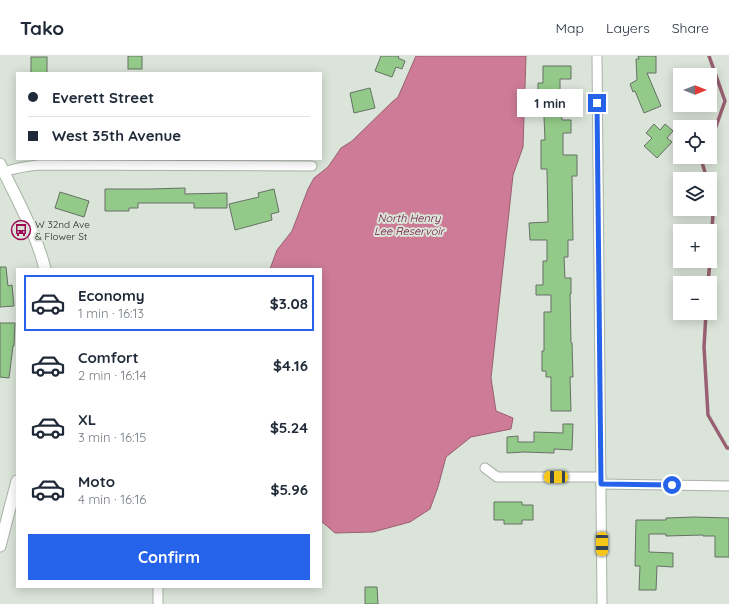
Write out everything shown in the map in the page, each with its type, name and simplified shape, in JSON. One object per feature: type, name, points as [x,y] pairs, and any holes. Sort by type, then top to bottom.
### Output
[{"type":"street","points":[[597,56],[602,604]]},
{"type":"street","points":[[45,268],[38,245],[2,168],[39,165],[312,166]]},
{"type":"street","points":[[485,468],[497,476],[729,486]]},
{"type":"street","points":[[0,546],[16,486]]},
{"type":"street","points":[[158,588],[158,604]]},
{"type":"water","name":"North Henry Lee Reservoir","points":[[416,56],[526,56],[523,147],[513,175],[491,378],[496,411],[513,418],[511,429],[471,437],[446,457],[430,509],[410,522],[373,532],[335,533],[322,522],[322,268],[270,268],[277,250],[292,231],[308,189],[314,178],[328,167],[341,148],[352,141],[398,97]]},
{"type":"building","points":[[128,56],[142,56],[142,69],[128,69]]},
{"type":"building","points":[[381,56],[399,56],[398,58],[405,61],[402,69],[396,67],[392,77],[375,71]]},
{"type":"building","points":[[638,56],[656,56],[656,73],[647,73],[661,106],[644,113],[635,91],[633,92],[630,84],[637,80],[636,59],[639,59]]},
{"type":"building","points":[[31,57],[47,57],[47,72],[31,72]]},
{"type":"building","points":[[543,66],[571,66],[571,79],[560,79],[560,105],[562,120],[571,120],[571,133],[563,133],[563,155],[577,155],[577,176],[572,176],[573,240],[568,240],[568,257],[564,257],[565,278],[571,278],[570,294],[573,377],[570,377],[571,411],[551,411],[551,377],[546,377],[546,371],[542,371],[542,351],[544,351],[544,312],[551,312],[551,295],[536,295],[536,285],[543,285],[543,261],[547,261],[547,240],[530,240],[529,223],[548,222],[547,169],[541,169],[541,140],[545,140],[543,93],[538,93],[538,83],[543,83]]},
{"type":"building","points":[[370,88],[375,108],[354,113],[350,93]]},
{"type":"building","points":[[654,124],[660,130],[665,124],[673,131],[667,138],[672,142],[657,158],[644,146],[652,138],[646,133]]},
{"type":"building","points":[[185,188],[185,194],[227,193],[227,208],[194,208],[194,203],[138,203],[138,208],[129,208],[129,211],[105,211],[105,189]]},
{"type":"building","points":[[274,189],[279,212],[271,214],[272,220],[235,230],[229,204],[259,197],[258,193]]},
{"type":"building","points":[[60,192],[89,201],[84,217],[55,208]]},
{"type":"building","points":[[0,267],[6,267],[8,286],[12,285],[14,306],[0,307]]},
{"type":"building","points":[[0,323],[15,323],[14,346],[9,378],[0,377]]},
{"type":"building","points":[[563,424],[573,424],[572,450],[554,449],[554,453],[507,453],[507,437],[518,436],[518,442],[534,442],[534,432],[563,433]]},
{"type":"building","points":[[494,502],[522,502],[522,505],[533,505],[533,520],[522,520],[522,524],[504,524],[504,520],[494,520]]},
{"type":"building","points":[[666,518],[729,518],[729,557],[715,557],[715,536],[666,536],[666,534],[649,534],[649,552],[673,553],[673,567],[657,566],[656,590],[639,590],[640,566],[635,566],[636,520],[666,520]]},
{"type":"building","points":[[365,587],[377,587],[378,604],[365,604]]},
{"type":"waterway","points":[[709,56],[725,101],[717,124]]},
{"type":"waterway","points":[[702,164],[705,172]]},
{"type":"waterway","points":[[712,224],[713,216]]},
{"type":"waterway","points":[[709,268],[709,276]]},
{"type":"waterway","points":[[706,320],[704,347],[708,415],[727,448],[729,448]]},
{"type":"place","name":"W 32nd Ave & Flower St","points":[[21,230]]},
{"type":"route","points":[[597,103],[601,484],[672,485]]}]
